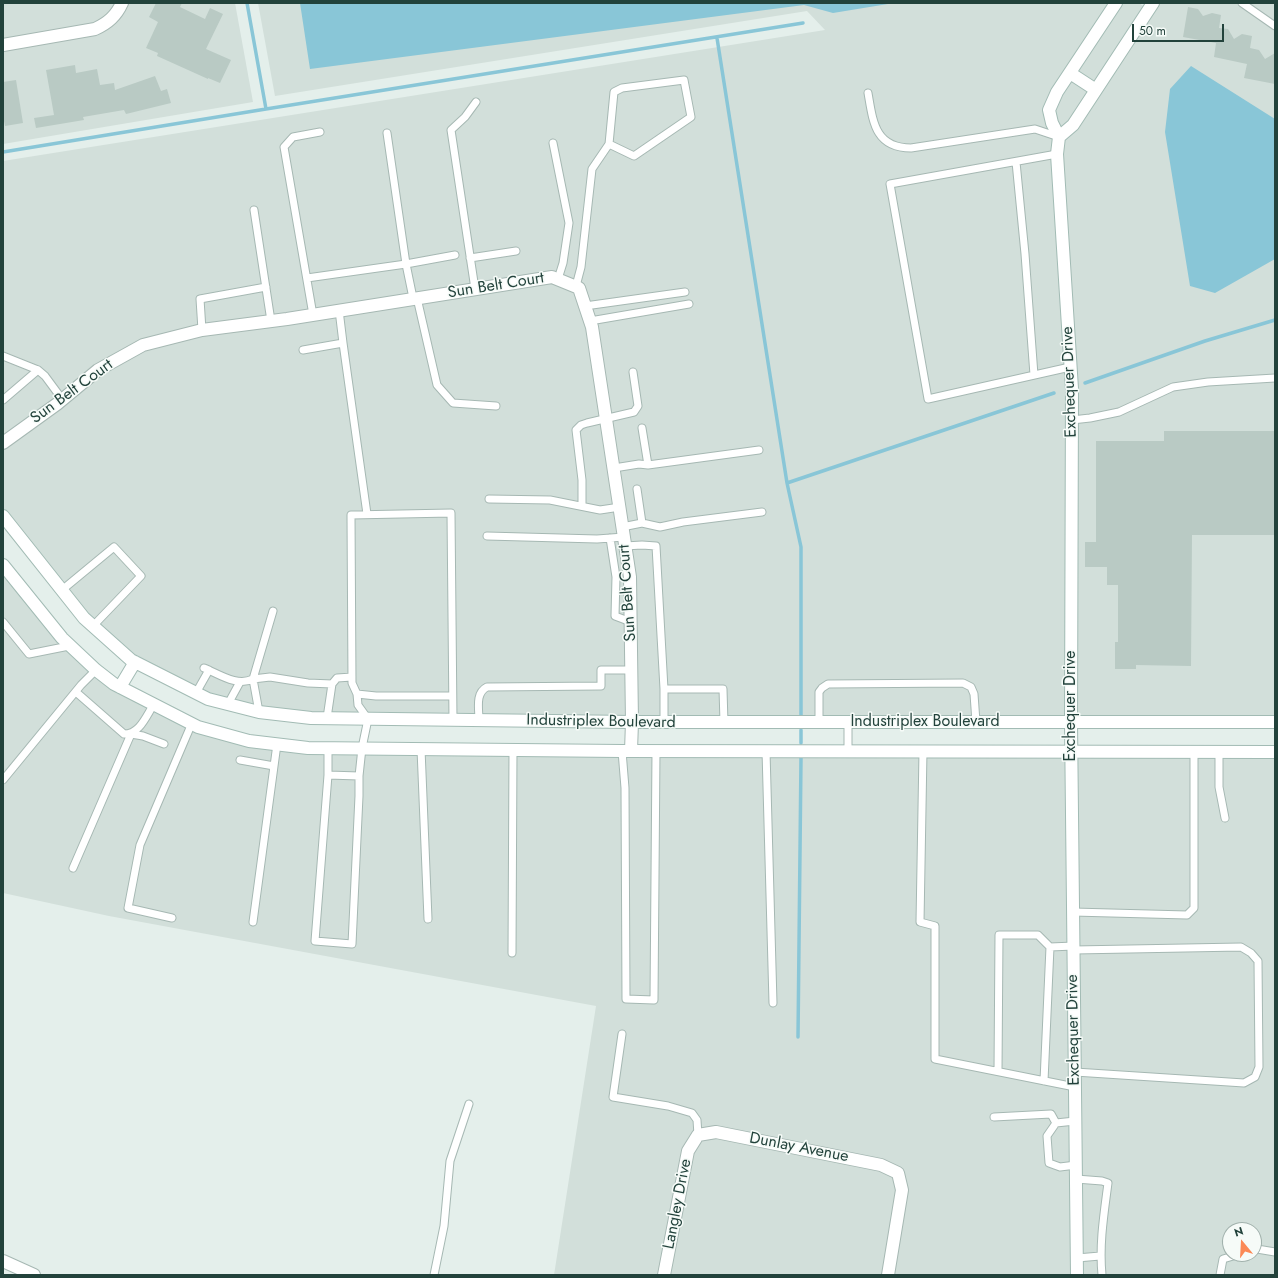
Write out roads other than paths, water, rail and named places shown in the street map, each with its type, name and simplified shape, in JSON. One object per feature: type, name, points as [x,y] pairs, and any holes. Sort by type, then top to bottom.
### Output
[{"type":"street","points":[[1116,3],[1057,92],[1049,110],[1052,123],[1059,137],[1073,125],[1153,3]]},
{"type":"street","points":[[3,45],[95,29],[104,25],[119,8]]},
{"type":"street","points":[[1070,73],[1096,90]]},
{"type":"street","name":"Exchequer Drive","points":[[1059,137],[1057,154],[1072,420],[1071,722],[1077,1275]]},
{"type":"street","name":"Sun Belt Court","points":[[3,443],[98,370],[143,345],[202,330],[313,315],[552,277],[576,286],[579,288],[590,321],[630,577],[632,722],[627,751]]},
{"type":"street","name":"Industriplex Boulevard","points":[[3,516],[84,618],[131,660],[208,699],[259,712],[311,718],[632,722],[1275,722]]},
{"type":"street","name":"Industriplex Boulevard","points":[[3,565],[69,646],[114,684],[198,727],[249,741],[308,748],[627,751],[848,750],[1275,752]]},
{"type":"street","points":[[120,687],[135,662]]},
{"type":"street","name":"Dunlay Avenue","points":[[698,1135],[716,1132],[881,1165],[898,1173],[902,1190],[888,1275]]},
{"type":"street","name":"Langley Drive","points":[[664,1275],[688,1151],[698,1135]]},
{"type":"street","points":[[3,1261],[34,1275]]},
{"type":"lane","points":[[1242,3],[1275,26]]},
{"type":"lane","points":[[576,286],[581,267],[592,169],[609,144],[614,92],[622,88],[684,80],[691,117],[634,156],[609,144]]},
{"type":"lane","points":[[868,93],[876,129],[883,139],[899,148],[911,148],[1035,128],[1059,137]]},
{"type":"lane","points":[[475,289],[451,130],[465,117],[476,102]]},
{"type":"lane","points":[[313,315],[284,148],[293,137],[320,132]]},
{"type":"lane","points":[[387,134],[406,264],[437,385],[453,403],[496,406]]},
{"type":"lane","points":[[553,142],[569,223],[564,263],[558,280]]},
{"type":"lane","points":[[1057,154],[890,184],[928,399],[1070,367]]},
{"type":"lane","points":[[1016,162],[1025,254],[1034,375]]},
{"type":"lane","points":[[254,210],[271,321]]},
{"type":"lane","points":[[470,258],[516,251]]},
{"type":"lane","points":[[307,278],[456,256]]},
{"type":"lane","points":[[202,330],[200,299],[266,287]]},
{"type":"lane","points":[[585,306],[685,292]]},
{"type":"lane","points":[[590,321],[689,304]]},
{"type":"lane","points":[[339,310],[367,514]]},
{"type":"lane","points":[[303,350],[343,343]]},
{"type":"lane","points":[[3,356],[38,370],[45,376],[62,399]]},
{"type":"lane","points":[[3,400],[38,370]]},
{"type":"lane","points":[[582,506],[582,480],[576,430],[581,425],[587,423],[634,412],[638,406],[633,372]]},
{"type":"lane","points":[[1072,420],[1119,412],[1173,387],[1208,382],[1275,378]]},
{"type":"lane","points":[[642,428],[648,465]]},
{"type":"lane","points":[[614,468],[639,464],[648,465],[759,450]]},
{"type":"lane","points":[[637,489],[642,523]]},
{"type":"lane","points":[[489,499],[550,500],[600,510],[620,507]]},
{"type":"lane","points":[[328,748],[328,775],[315,941],[352,944],[359,803],[358,776],[368,719],[358,705],[352,683],[351,515],[451,512],[453,720]]},
{"type":"lane","points":[[642,523],[660,527],[683,522],[762,512]]},
{"type":"lane","points":[[624,537],[642,523]]},
{"type":"lane","points":[[487,536],[624,537],[642,545],[656,546],[664,688],[664,722]]},
{"type":"lane","points":[[610,538],[616,577],[615,616],[631,622]]},
{"type":"lane","points":[[62,590],[114,547],[141,576],[93,626]]},
{"type":"lane","points":[[259,712],[254,679],[273,611]]},
{"type":"lane","points":[[3,622],[29,654],[69,646]]},
{"type":"lane","points":[[196,693],[206,669],[240,682],[248,682],[254,679],[270,677],[308,683],[332,684]]},
{"type":"lane","points":[[3,780],[96,670]]},
{"type":"lane","points":[[479,720],[480,694],[487,686],[601,686],[601,670],[632,670]]},
{"type":"lane","points":[[327,718],[332,684],[337,678],[352,677]]},
{"type":"lane","points":[[228,704],[240,682]]},
{"type":"lane","points":[[819,723],[819,692],[828,684],[955,683],[963,683],[971,687],[974,694],[976,722]]},
{"type":"lane","points":[[664,688],[723,690],[724,722]]},
{"type":"lane","points":[[76,692],[124,734],[143,736],[164,744]]},
{"type":"lane","points":[[356,694],[376,696],[452,696]]},
{"type":"lane","points":[[73,868],[130,734],[138,728],[154,704]]},
{"type":"lane","points":[[172,918],[128,908],[140,845],[192,723]]},
{"type":"lane","points":[[848,723],[848,750]]},
{"type":"lane","points":[[253,922],[276,744]]},
{"type":"lane","points":[[421,749],[428,919]]},
{"type":"lane","points":[[512,953],[513,750]]},
{"type":"lane","points":[[627,751],[625,788],[626,999],[654,1000],[656,751]]},
{"type":"lane","points":[[766,751],[773,1003]]},
{"type":"lane","points":[[923,751],[920,922],[935,926],[935,1059],[1075,1087]]},
{"type":"lane","points":[[1073,912],[1187,915],[1194,908],[1194,752]]},
{"type":"lane","points":[[1219,752],[1219,787],[1225,818]]},
{"type":"lane","points":[[240,760],[274,766]]},
{"type":"lane","points":[[328,775],[358,776]]},
{"type":"lane","points":[[998,1071],[999,935],[1038,935],[1050,947],[1241,947],[1251,953],[1258,961],[1259,1067],[1256,1077],[1244,1083],[1075,1072]]},
{"type":"lane","points":[[1044,1080],[1050,947]]},
{"type":"lane","points":[[622,1034],[613,1097],[668,1106],[692,1113],[697,1120],[698,1135]]},
{"type":"lane","points":[[434,1275],[444,1226],[450,1161],[469,1104]]},
{"type":"lane","points":[[994,1116],[1051,1114],[1056,1123]]},
{"type":"lane","points":[[1075,1121],[1056,1123],[1047,1136],[1049,1163],[1060,1167],[1076,1165]]},
{"type":"lane","points":[[1076,1179],[1102,1181],[1108,1183],[1100,1256],[1102,1275]]},
{"type":"lane","points":[[1262,1250],[1275,1252]]},
{"type":"lane","points":[[1077,1258],[1100,1256]]},
{"type":"lane","points":[[1220,1275],[1222,1262]]},
{"type":"water","points":[[300,3],[894,3],[833,13],[804,5],[310,69]]},
{"type":"water","points":[[1191,66],[1275,119],[1275,259],[1215,293],[1190,286],[1165,132],[1170,89]]},
{"type":"waterway","points":[[3,152],[266,109],[247,3]]},
{"type":"waterway","points":[[266,109],[803,23]]},
{"type":"waterway","points":[[717,38],[787,483],[1054,393]]},
{"type":"waterway","points":[[1085,383],[1205,341],[1275,320]]},
{"type":"waterway","points":[[787,483],[801,547],[801,716]]},
{"type":"waterway","points":[[801,730],[801,743]]},
{"type":"waterway","points":[[798,1037],[801,758]]}]
